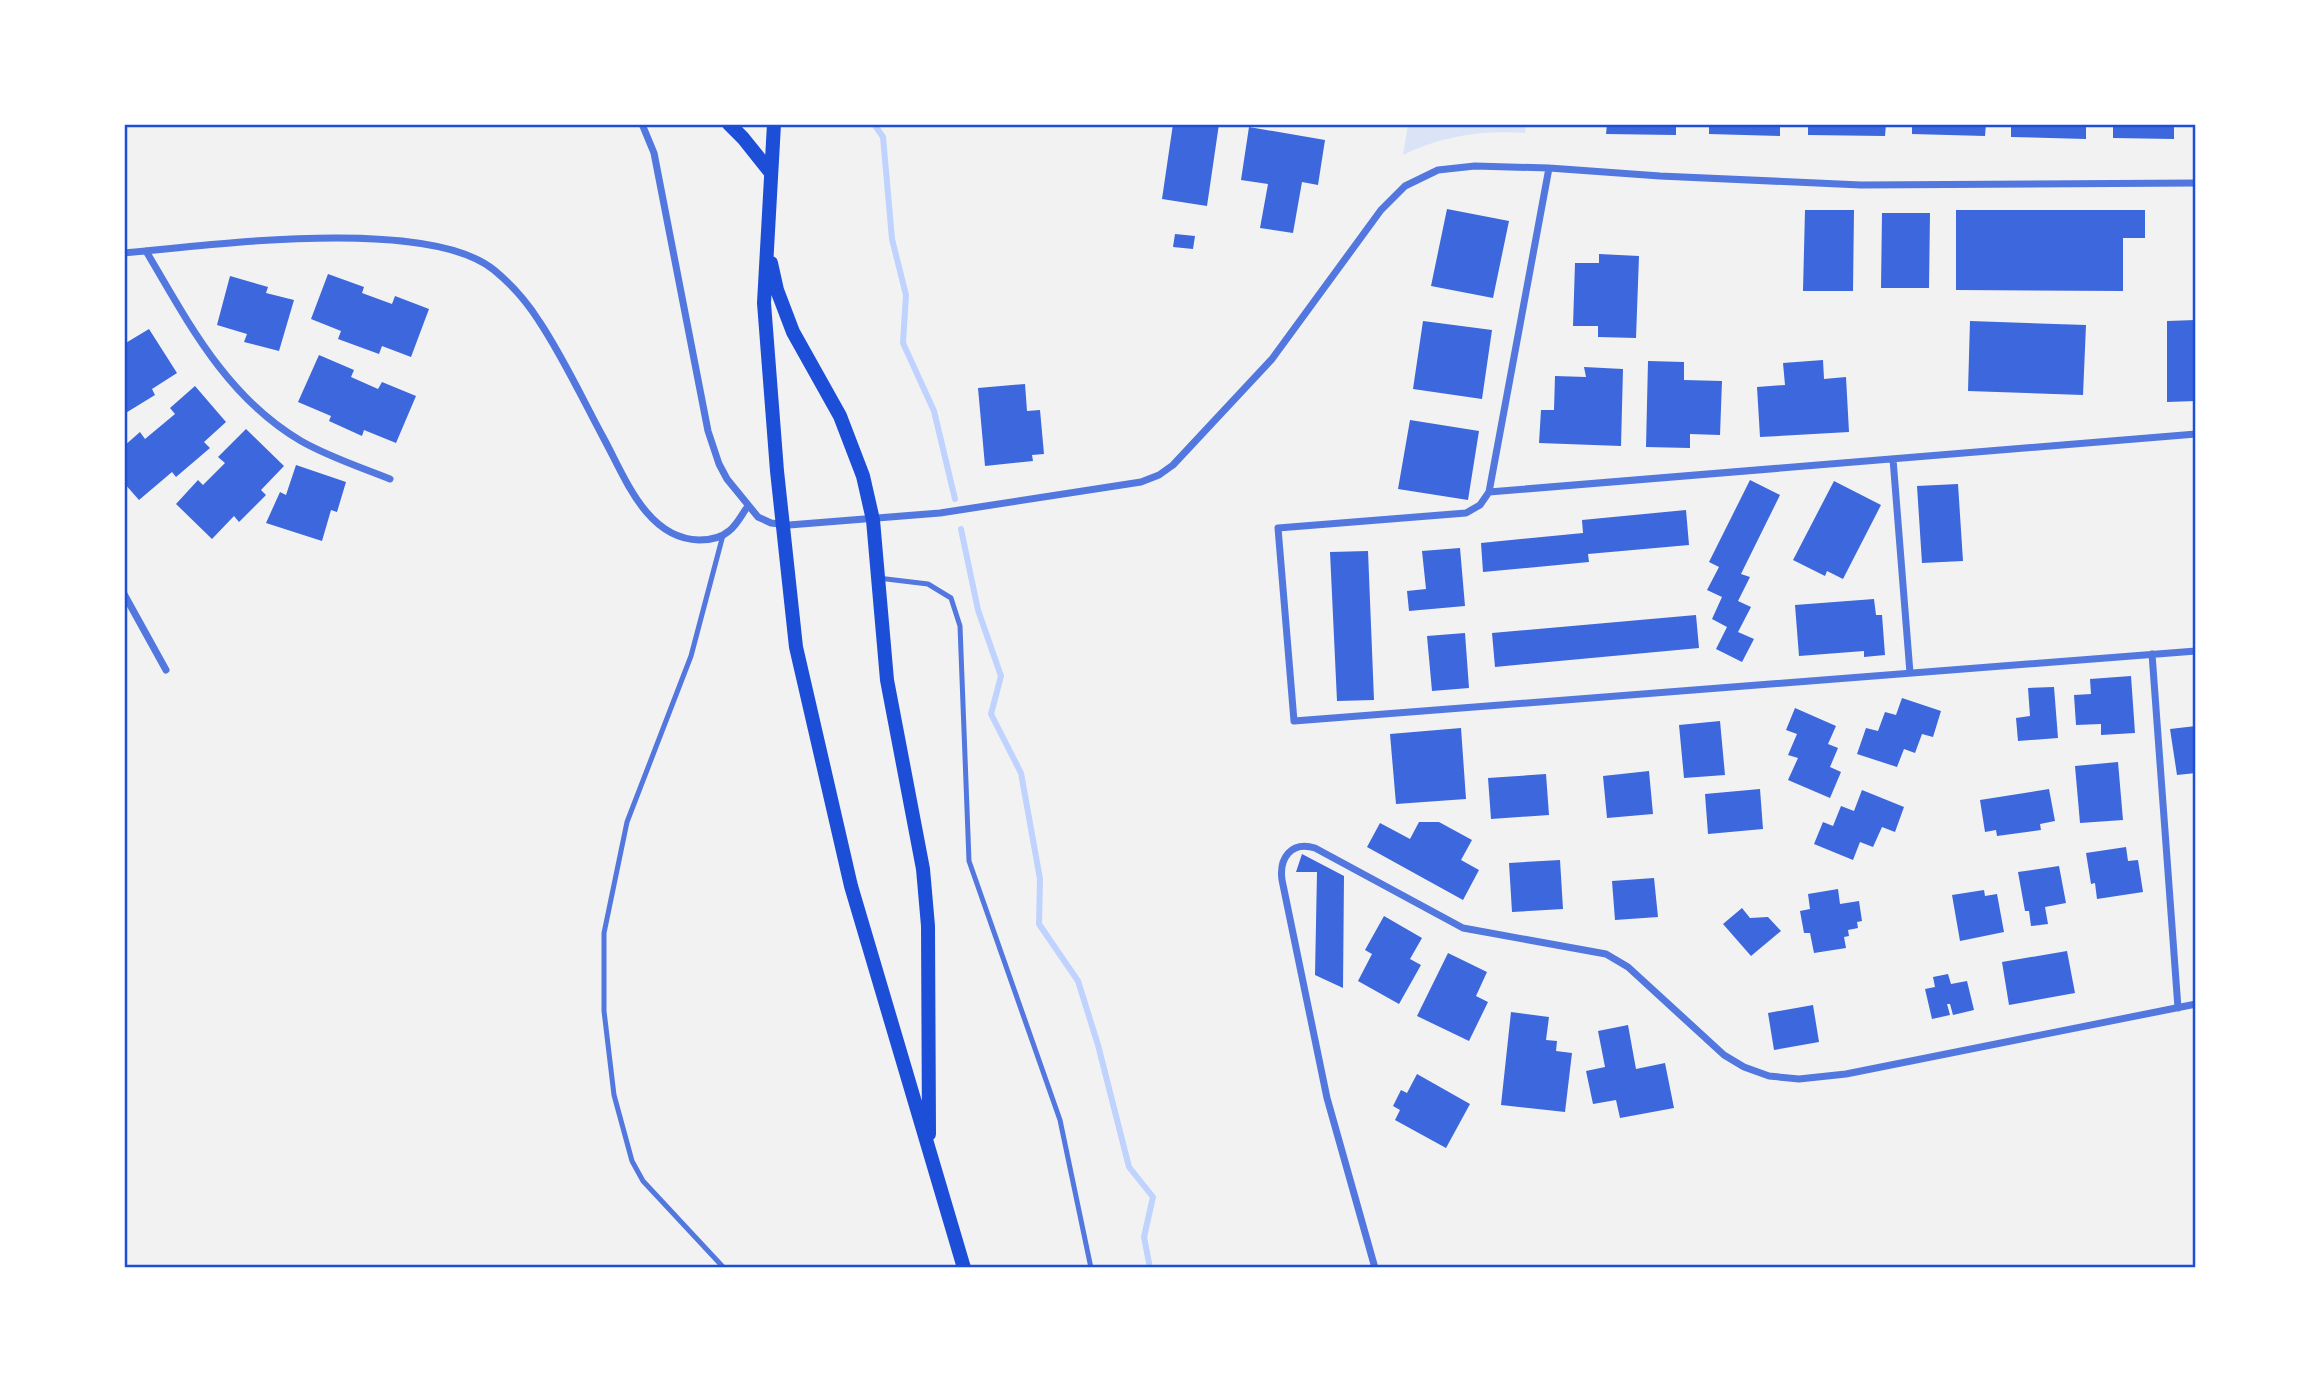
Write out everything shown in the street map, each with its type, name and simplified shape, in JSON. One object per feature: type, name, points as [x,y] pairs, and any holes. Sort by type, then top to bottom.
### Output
[{"type":"main road","points":[[729,124],[771,173]]},
{"type":"main road","points":[[774,124],[764,303],[777,471],[796,647],[851,886],[964,1268]]},
{"type":"main road","points":[[767,248],[777,290],[793,332],[840,416],[863,475],[873,520],[887,680],[924,880],[928,926],[929,1153]]},
{"type":"street","points":[[642,124],[654,153],[709,431],[719,464],[727,479],[758,517],[780,524],[810,525],[940,513],[1141,482],[1159,475],[1173,465],[1272,359],[1381,210],[1405,186],[1438,170],[1457,167],[1549,168],[1673,177],[1861,185],[2196,183]]},
{"type":"street","points":[[1549,168],[1489,492],[1480,505],[1466,513],[1278,528],[1294,721],[2196,651]]},
{"type":"street","points":[[124,253],[255,242],[371,239],[435,245],[474,257],[507,281],[540,321],[648,514],[669,532],[680,537],[706,539],[729,531],[748,506]]},
{"type":"street","points":[[146,251],[206,352],[240,393],[274,423],[299,439],[335,458],[390,479]]},
{"type":"street","points":[[1489,492],[2196,435]]},
{"type":"street","points":[[1893,459],[1910,673]]},
{"type":"street","points":[[124,594],[166,670]]},
{"type":"street","points":[[2152,654],[2178,1008]]},
{"type":"street","points":[[1375,1268],[1326,1098],[1282,880],[1283,860],[1287,853],[1297,847],[1315,848],[1463,928],[1606,954],[1628,967],[1724,1055],[1744,1067],[1769,1076],[1798,1079],[1846,1074],[2196,1004]]},
{"type":"lane","points":[[723,535],[691,656],[627,822],[604,933],[604,1012],[614,1096],[632,1161],[643,1181],[724,1268]]},
{"type":"lane","points":[[878,578],[928,584],[951,598],[960,626],[969,861],[1060,1120],[1091,1268]]},
{"type":"shaded area","points":[[1408,124],[1526,124],[1525,133],[1493,132],[1462,136],[1432,143],[1403,155]]},
{"type":"building","points":[[1173,124],[1219,124],[1207,206],[1162,199]]},
{"type":"building","points":[[1607,124],[1676,124],[1676,135],[1606,134]]},
{"type":"building","points":[[1709,124],[1780,124],[1780,136],[1709,134]]},
{"type":"building","points":[[1808,124],[1886,124],[1885,136],[1808,135]]},
{"type":"building","points":[[1912,124],[1986,124],[1985,136],[1912,134]]},
{"type":"building","points":[[2011,124],[2086,124],[2086,139],[2011,137]]},
{"type":"building","points":[[2113,124],[2174,124],[2174,139],[2113,138]]},
{"type":"building","points":[[1249,127],[1325,140],[1318,185],[1302,182],[1293,233],[1260,228],[1268,184],[1241,180]]},
{"type":"building","points":[[1447,209],[1509,221],[1493,298],[1431,286]]},
{"type":"building","points":[[1805,210],[1854,210],[1853,291],[1803,291]]},
{"type":"building","points":[[1956,210],[2145,210],[2145,238],[2123,238],[2123,291],[1956,290]]},
{"type":"building","points":[[1882,213],[1930,213],[1929,288],[1881,288]]},
{"type":"building","points":[[1175,234],[1195,236],[1193,249],[1173,247]]},
{"type":"building","points":[[1599,254],[1639,256],[1636,338],[1598,337],[1598,326],[1573,326],[1575,263],[1599,263]]},
{"type":"building","points":[[328,274],[364,287],[362,293],[392,304],[395,296],[429,309],[411,357],[382,346],[379,354],[338,339],[341,331],[311,319]]},
{"type":"building","points":[[230,276],[268,287],[266,293],[294,300],[279,351],[244,342],[247,334],[217,325]]},
{"type":"building","points":[[2196,320],[2196,401],[2167,402],[2167,321]]},
{"type":"building","points":[[1423,321],[1492,330],[1482,399],[1413,389]]},
{"type":"building","points":[[1970,321],[2086,325],[2083,395],[1968,391]]},
{"type":"building","points":[[149,329],[177,373],[152,389],[155,395],[124,414],[124,344]]},
{"type":"building","points":[[319,355],[354,370],[351,377],[378,389],[382,382],[416,396],[396,443],[364,430],[362,436],[329,421],[331,416],[298,402]]},
{"type":"building","points":[[1823,360],[1824,379],[1846,377],[1849,432],[1760,437],[1757,387],[1785,385],[1783,363]]},
{"type":"building","points":[[1648,361],[1684,362],[1684,380],[1722,381],[1720,435],[1690,434],[1690,448],[1646,447]]},
{"type":"building","points":[[1584,367],[1623,369],[1621,446],[1539,443],[1541,410],[1554,410],[1555,376],[1586,377]]},
{"type":"building","points":[[1025,384],[1027,411],[1040,410],[1044,454],[1032,455],[1033,461],[985,466],[978,388]]},
{"type":"building","points":[[195,386],[226,422],[204,442],[210,448],[176,477],[172,472],[139,500],[124,483],[124,446],[140,432],[145,439],[175,414],[170,408]]},
{"type":"building","points":[[1410,420],[1479,431],[1468,500],[1398,489]]},
{"type":"building","points":[[246,429],[284,466],[261,490],[266,495],[239,522],[234,516],[212,539],[176,504],[198,480],[203,485],[225,463],[218,457]]},
{"type":"building","points":[[296,465],[346,482],[337,512],[331,510],[322,541],[266,523],[280,492],[286,495]]},
{"type":"building","points":[[1750,480],[1780,495],[1741,574],[1750,577],[1738,601],[1751,607],[1738,632],[1754,639],[1742,662],[1716,649],[1727,627],[1712,619],[1722,597],[1707,590],[1719,567],[1709,562]]},
{"type":"building","points":[[1834,481],[1881,505],[1843,579],[1827,571],[1825,576],[1793,560]]},
{"type":"building","points":[[1958,484],[1963,561],[1922,563],[1917,486]]},
{"type":"building","points":[[1686,510],[1689,545],[1588,554],[1589,562],[1483,572],[1481,543],[1583,533],[1582,520]]},
{"type":"building","points":[[1460,548],[1465,606],[1409,611],[1407,591],[1426,589],[1422,551]]},
{"type":"building","points":[[1368,551],[1374,700],[1337,701],[1330,552]]},
{"type":"building","points":[[1874,599],[1876,615],[1882,615],[1885,655],[1864,657],[1864,651],[1799,656],[1795,605]]},
{"type":"building","points":[[1696,615],[1699,648],[1495,667],[1492,633]]},
{"type":"building","points":[[1465,633],[1469,688],[1432,691],[1427,636]]},
{"type":"building","points":[[2131,676],[2135,733],[2101,735],[2101,724],[2076,725],[2074,695],[2091,694],[2090,679]]},
{"type":"building","points":[[2054,687],[2058,738],[2018,741],[2016,718],[2030,716],[2028,688]]},
{"type":"building","points":[[1902,698],[1941,711],[1933,737],[1922,734],[1915,753],[1904,749],[1897,767],[1857,754],[1866,728],[1878,731],[1885,712],[1896,715]]},
{"type":"building","points":[[1795,708],[1836,726],[1828,744],[1838,748],[1830,767],[1841,772],[1830,798],[1788,780],[1798,758],[1788,755],[1797,734],[1786,730]]},
{"type":"building","points":[[1720,721],[1725,775],[1684,778],[1679,725]]},
{"type":"building","points":[[2196,726],[2196,773],[2177,775],[2170,729]]},
{"type":"building","points":[[1461,728],[1466,799],[1396,804],[1390,734]]},
{"type":"building","points":[[2118,762],[2123,820],[2080,823],[2075,766]]},
{"type":"building","points":[[1649,771],[1653,814],[1607,818],[1603,776]]},
{"type":"building","points":[[1546,774],[1549,815],[1491,819],[1488,778]]},
{"type":"building","points":[[1760,789],[1763,829],[1708,834],[1705,794]]},
{"type":"building","points":[[2049,789],[2055,821],[2040,824],[2041,830],[1997,836],[1996,830],[1985,832],[1980,800]]},
{"type":"building","points":[[1862,790],[1904,807],[1895,832],[1882,827],[1873,847],[1860,842],[1853,860],[1814,844],[1823,822],[1833,826],[1841,806],[1854,811]]},
{"type":"building","points":[[1419,822],[1439,822],[1472,840],[1461,860],[1479,870],[1463,900],[1367,847],[1380,823],[1410,839]]},
{"type":"building","points":[[2126,847],[2128,861],[2138,860],[2143,892],[2097,899],[2095,883],[2091,884],[2086,853]]},
{"type":"building","points":[[1302,854],[1344,876],[1343,988],[1315,975],[1317,872],[1296,872]]},
{"type":"building","points":[[1560,860],[1563,909],[1512,912],[1509,863]]},
{"type":"building","points":[[2059,866],[2066,903],[2045,907],[2048,924],[2031,926],[2029,911],[2025,911],[2018,872]]},
{"type":"building","points":[[1654,878],[1658,917],[1615,920],[1612,881]]},
{"type":"building","points":[[1838,889],[1840,904],[1859,901],[1862,921],[1857,922],[1858,928],[1848,930],[1849,936],[1844,937],[1846,948],[1814,953],[1810,933],[1804,933],[1800,911],[1810,909],[1808,894]]},
{"type":"building","points":[[1984,890],[1985,896],[1997,894],[2004,932],[1960,941],[1952,895]]},
{"type":"building","points":[[1742,908],[1750,918],[1768,917],[1781,931],[1751,956],[1723,924]]},
{"type":"building","points":[[1384,916],[1422,938],[1410,959],[1421,965],[1399,1004],[1358,981],[1372,954],[1365,950]]},
{"type":"building","points":[[2067,951],[2075,993],[2009,1005],[2002,962]]},
{"type":"building","points":[[1448,953],[1487,972],[1476,996],[1488,1002],[1469,1041],[1417,1016]]},
{"type":"building","points":[[1948,974],[1951,984],[1967,981],[1974,1010],[1953,1015],[1950,1004],[1947,1004],[1950,1015],[1932,1019],[1925,989],[1935,987],[1933,977]]},
{"type":"building","points":[[1813,1005],[1819,1042],[1774,1050],[1768,1013]]},
{"type":"building","points":[[1511,1012],[1549,1017],[1546,1040],[1557,1041],[1556,1051],[1572,1053],[1565,1112],[1501,1105]]},
{"type":"building","points":[[1628,1025],[1636,1069],[1665,1063],[1674,1108],[1620,1118],[1616,1100],[1593,1104],[1586,1071],[1605,1067],[1598,1031]]},
{"type":"building","points":[[1417,1074],[1470,1104],[1446,1148],[1395,1120],[1400,1110],[1393,1106],[1401,1090],[1407,1093]]},
{"type":"waterway","points":[[874,124],[883,137],[892,239],[906,295],[903,343],[934,411],[955,499]]},
{"type":"waterway","points":[[961,529],[978,610],[1001,676],[991,714],[1021,773],[1040,879],[1039,924],[1078,981],[1098,1045],[1129,1167],[1153,1197],[1144,1237],[1150,1268]]}]
